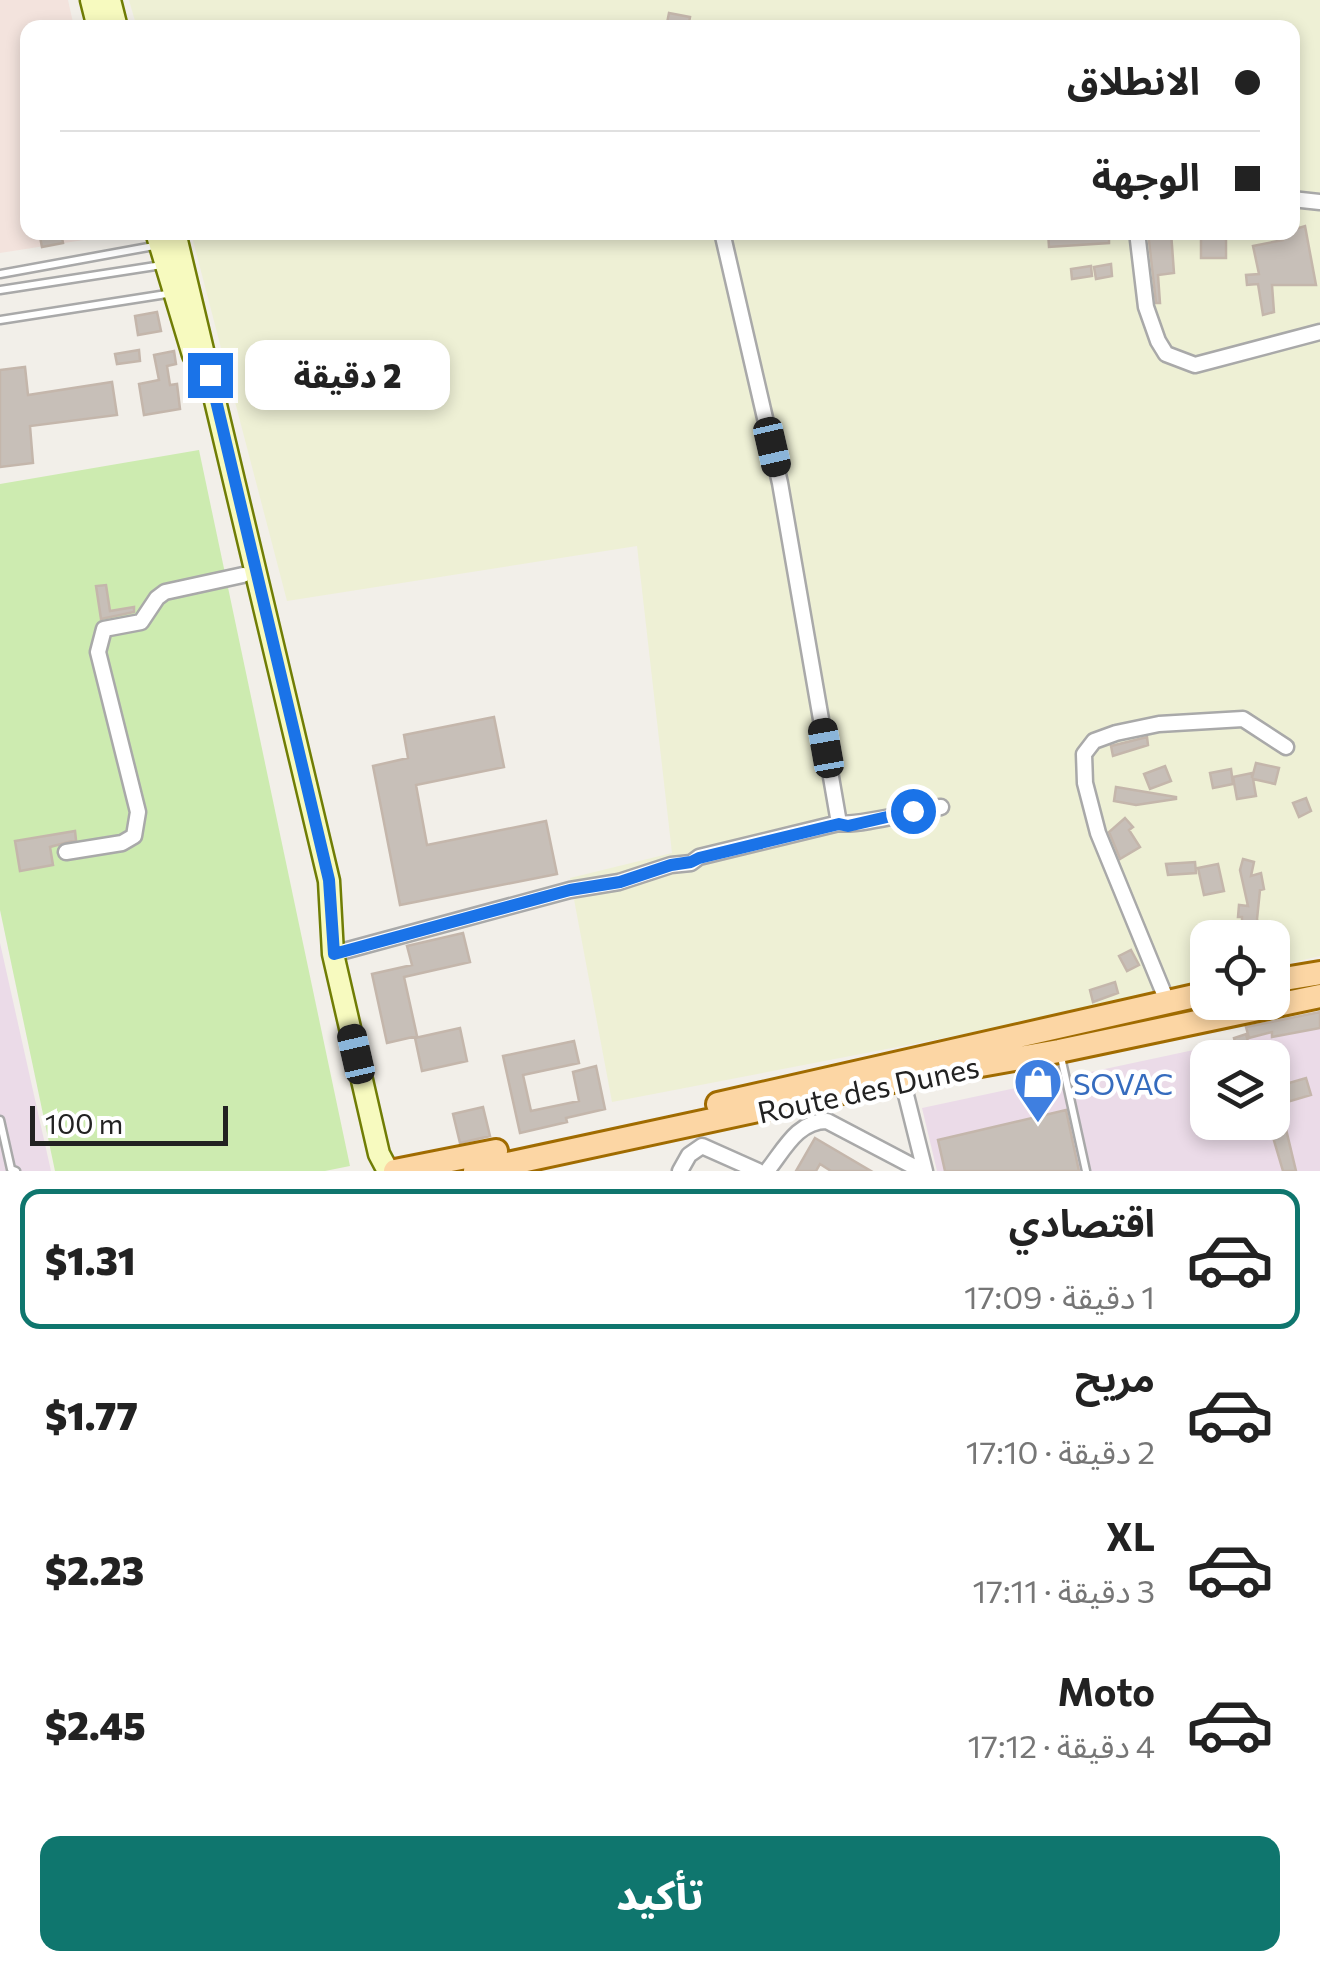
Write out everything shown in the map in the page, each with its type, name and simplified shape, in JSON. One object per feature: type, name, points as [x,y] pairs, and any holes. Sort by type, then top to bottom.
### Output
[{"type":"main road","points":[[1290,978],[1320,973]]},
{"type":"main road","name":"Route des Dunes","points":[[475,1171],[902,1079],[1320,996]]},
{"type":"main road","name":"Route des Dunes","points":[[392,1171],[605,1130],[1190,997]]},
{"type":"street","points":[[724,240],[780,483],[839,824]]},
{"type":"street","points":[[1138,240],[1146,307],[1166,354],[1195,364],[1320,332]]},
{"type":"street","points":[[168,247],[174,293],[196,367],[314,876],[322,962],[370,1171]]},
{"type":"street","points":[[168,247],[329,880],[334,954],[379,1154],[392,1171]]},
{"type":"street","points":[[66,852],[122,843],[134,836],[138,812],[98,652],[104,630],[141,622],[165,592],[243,575]]},
{"type":"street","points":[[1168,1001],[1098,834],[1086,783],[1084,754],[1094,742],[1116,733],[1159,724],[1243,719],[1286,747]]},
{"type":"street","points":[[334,954],[570,890],[620,882],[671,865],[839,824],[848,826],[941,807]]},
{"type":"street","points":[[902,1079],[923,1171]]},
{"type":"street","points":[[767,1171],[800,1128],[814,1121],[827,1121],[923,1171]]},
{"type":"street","points":[[680,1171],[688,1155],[702,1146],[758,1171]]},
{"type":"lane","points":[[0,274],[168,247]]},
{"type":"lane","points":[[0,290],[168,247]]},
{"type":"lane","points":[[0,320],[174,293]]},
{"type":"lane","points":[[1059,1050],[1086,1171]]},
{"type":"lane","points":[[0,1120],[11,1168],[16,1171]]},
{"type":"shaded area","points":[[0,0],[68,0],[72,20],[20,20],[20,240],[83,240],[0,253]]},
{"type":"shaded area","points":[[0,943],[51,1171],[0,1171]]},
{"type":"shaded area","points":[[1320,1023],[1320,1171],[937,1171],[922,1108],[1190,1051],[1190,1140],[1290,1140],[1290,1040],[1240,1040]]},
{"type":"green space","points":[[129,0],[1320,0],[1320,956],[1290,963],[1290,920],[1190,920],[1190,986],[1063,1015],[612,1102],[570,878],[672,853],[637,546],[287,601],[193,240],[1300,240],[1300,20],[135,20]]},
{"type":"green space","points":[[199,450],[350,1166],[325,1171],[55,1171],[0,910],[0,484]]},
{"type":"building","points":[[669,13],[690,17],[689,20],[668,20]]},
{"type":"building","points":[[1305,226],[1316,285],[1272,285],[1274,312],[1263,315],[1258,284],[1247,285],[1246,275],[1259,274],[1253,246],[1300,240],[1300,228]]},
{"type":"building","points":[[41,240],[62,240],[63,243],[42,247]]},
{"type":"building","points":[[1049,240],[1109,240],[1109,243],[1049,247]]},
{"type":"building","points":[[1149,240],[1172,240],[1174,273],[1158,275],[1160,303],[1156,303]]},
{"type":"building","points":[[1201,240],[1226,240],[1226,258],[1201,258]]},
{"type":"building","points":[[1111,264],[1112,276],[1096,279],[1094,267]]},
{"type":"building","points":[[1091,266],[1092,276],[1072,279],[1071,269]]},
{"type":"building","points":[[157,312],[161,331],[138,335],[135,316]]},
{"type":"building","points":[[139,350],[140,361],[117,364],[115,354]]},
{"type":"building","points":[[174,351],[176,364],[167,366],[170,385],[177,384],[180,409],[144,415],[139,384],[159,380],[154,355]]},
{"type":"building","points":[[25,367],[28,395],[112,382],[117,415],[30,426],[33,463],[0,467],[0,370]]},
{"type":"building","points":[[106,585],[110,611],[134,607],[134,612],[101,619],[96,586]]},
{"type":"building","points":[[494,717],[504,767],[416,785],[427,845],[546,821],[557,874],[400,905],[373,766],[408,758],[404,735]]},
{"type":"building","points":[[1147,737],[1148,745],[1113,756],[1111,746]]},
{"type":"building","points":[[1256,763],[1279,768],[1275,784],[1253,779],[1256,796],[1237,799],[1233,777],[1252,773],[1252,778]]},
{"type":"building","points":[[1165,766],[1171,781],[1150,789],[1144,774]]},
{"type":"building","points":[[1231,769],[1233,784],[1213,788],[1210,773]]},
{"type":"building","points":[[1116,787],[1176,799],[1136,805],[1114,801]]},
{"type":"building","points":[[1306,798],[1311,811],[1299,817],[1293,803]]},
{"type":"building","points":[[1125,818],[1140,847],[1120,859],[1109,832]]},
{"type":"building","points":[[75,831],[76,840],[50,847],[53,865],[20,871],[15,841]]},
{"type":"building","points":[[1243,859],[1254,862],[1251,876],[1261,873],[1264,889],[1260,890],[1257,920],[1238,917],[1239,905],[1248,906],[1240,870]]},
{"type":"building","points":[[1195,862],[1196,873],[1168,875],[1166,864]]},
{"type":"building","points":[[1218,864],[1224,891],[1204,895],[1198,868]]},
{"type":"building","points":[[463,933],[470,962],[404,977],[417,1036],[387,1043],[372,974],[412,965],[407,946]]},
{"type":"building","points":[[1131,950],[1139,965],[1127,971],[1119,956]]},
{"type":"building","points":[[1115,982],[1118,993],[1093,1002],[1090,990]]},
{"type":"building","points":[[1320,1012],[1320,1028],[1249,1038],[1246,1027]]},
{"type":"building","points":[[460,1028],[467,1061],[422,1071],[415,1038]]},
{"type":"building","points":[[574,1041],[579,1063],[523,1075],[531,1111],[579,1101],[573,1072],[596,1066],[605,1109],[520,1133],[503,1056]]},
{"type":"building","points":[[1306,1078],[1311,1095],[1290,1101],[1290,1083]]},
{"type":"building","points":[[483,1107],[490,1136],[460,1143],[453,1114]]},
{"type":"building","name":"SOVAC","points":[[1066,1110],[1079,1171],[945,1171],[938,1140]]},
{"type":"building","points":[[815,1138],[871,1171],[831,1171],[820,1164],[816,1171],[796,1171]]},
{"type":"building","points":[[1274,1140],[1289,1140],[1296,1171],[1283,1171]]},
{"type":"place","name":"SOVAC","points":[[1038,1124]]},
{"type":"route","points":[[210,375],[329,880],[334,954],[570,890],[620,882],[724,851],[913,811]]}]
